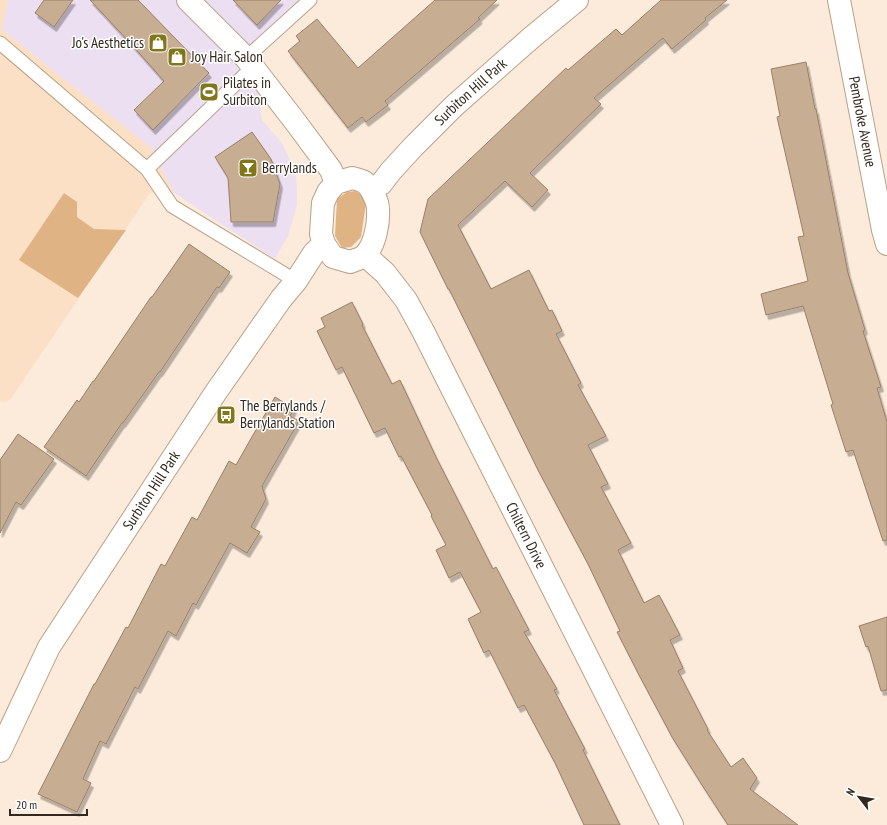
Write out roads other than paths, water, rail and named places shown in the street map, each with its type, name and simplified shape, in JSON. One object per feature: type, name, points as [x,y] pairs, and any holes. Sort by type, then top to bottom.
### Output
[{"type":"street","points":[[188,0],[250,63],[331,170],[336,183]]},
{"type":"street","name":"Surbiton Hill Park","points":[[371,189],[381,184],[391,170],[454,106],[531,38],[577,0]]},
{"type":"street","name":"Pembroke Avenue","points":[[838,0],[887,244]]},
{"type":"street","points":[[352,178],[364,182],[371,189],[378,208],[378,224],[371,247],[366,256],[350,262],[333,257],[324,244],[321,234],[323,203],[328,192],[336,183],[352,178]]},
{"type":"street","name":"Surbiton Hill Park","points":[[0,751],[49,647],[216,392],[281,299],[296,281],[314,253],[324,244]]},
{"type":"street","name":"Chiltern Drive","points":[[366,256],[385,273],[406,300],[423,331],[672,825]]},
{"type":"lane","points":[[147,169],[310,0]]},
{"type":"lane","points":[[0,43],[147,169],[172,206],[296,281]]},
{"type":"place","name":"Jo's Aesthetics","points":[[158,43]]},
{"type":"place","name":"Joy Hair Salon","points":[[177,57]]},
{"type":"place","name":"Pilates in Surbiton","points":[[209,92]]},
{"type":"place","name":"Berrylands","points":[[248,168]]},
{"type":"place","name":"The Berrylands / Berrylands Station","points":[[226,415]]}]
